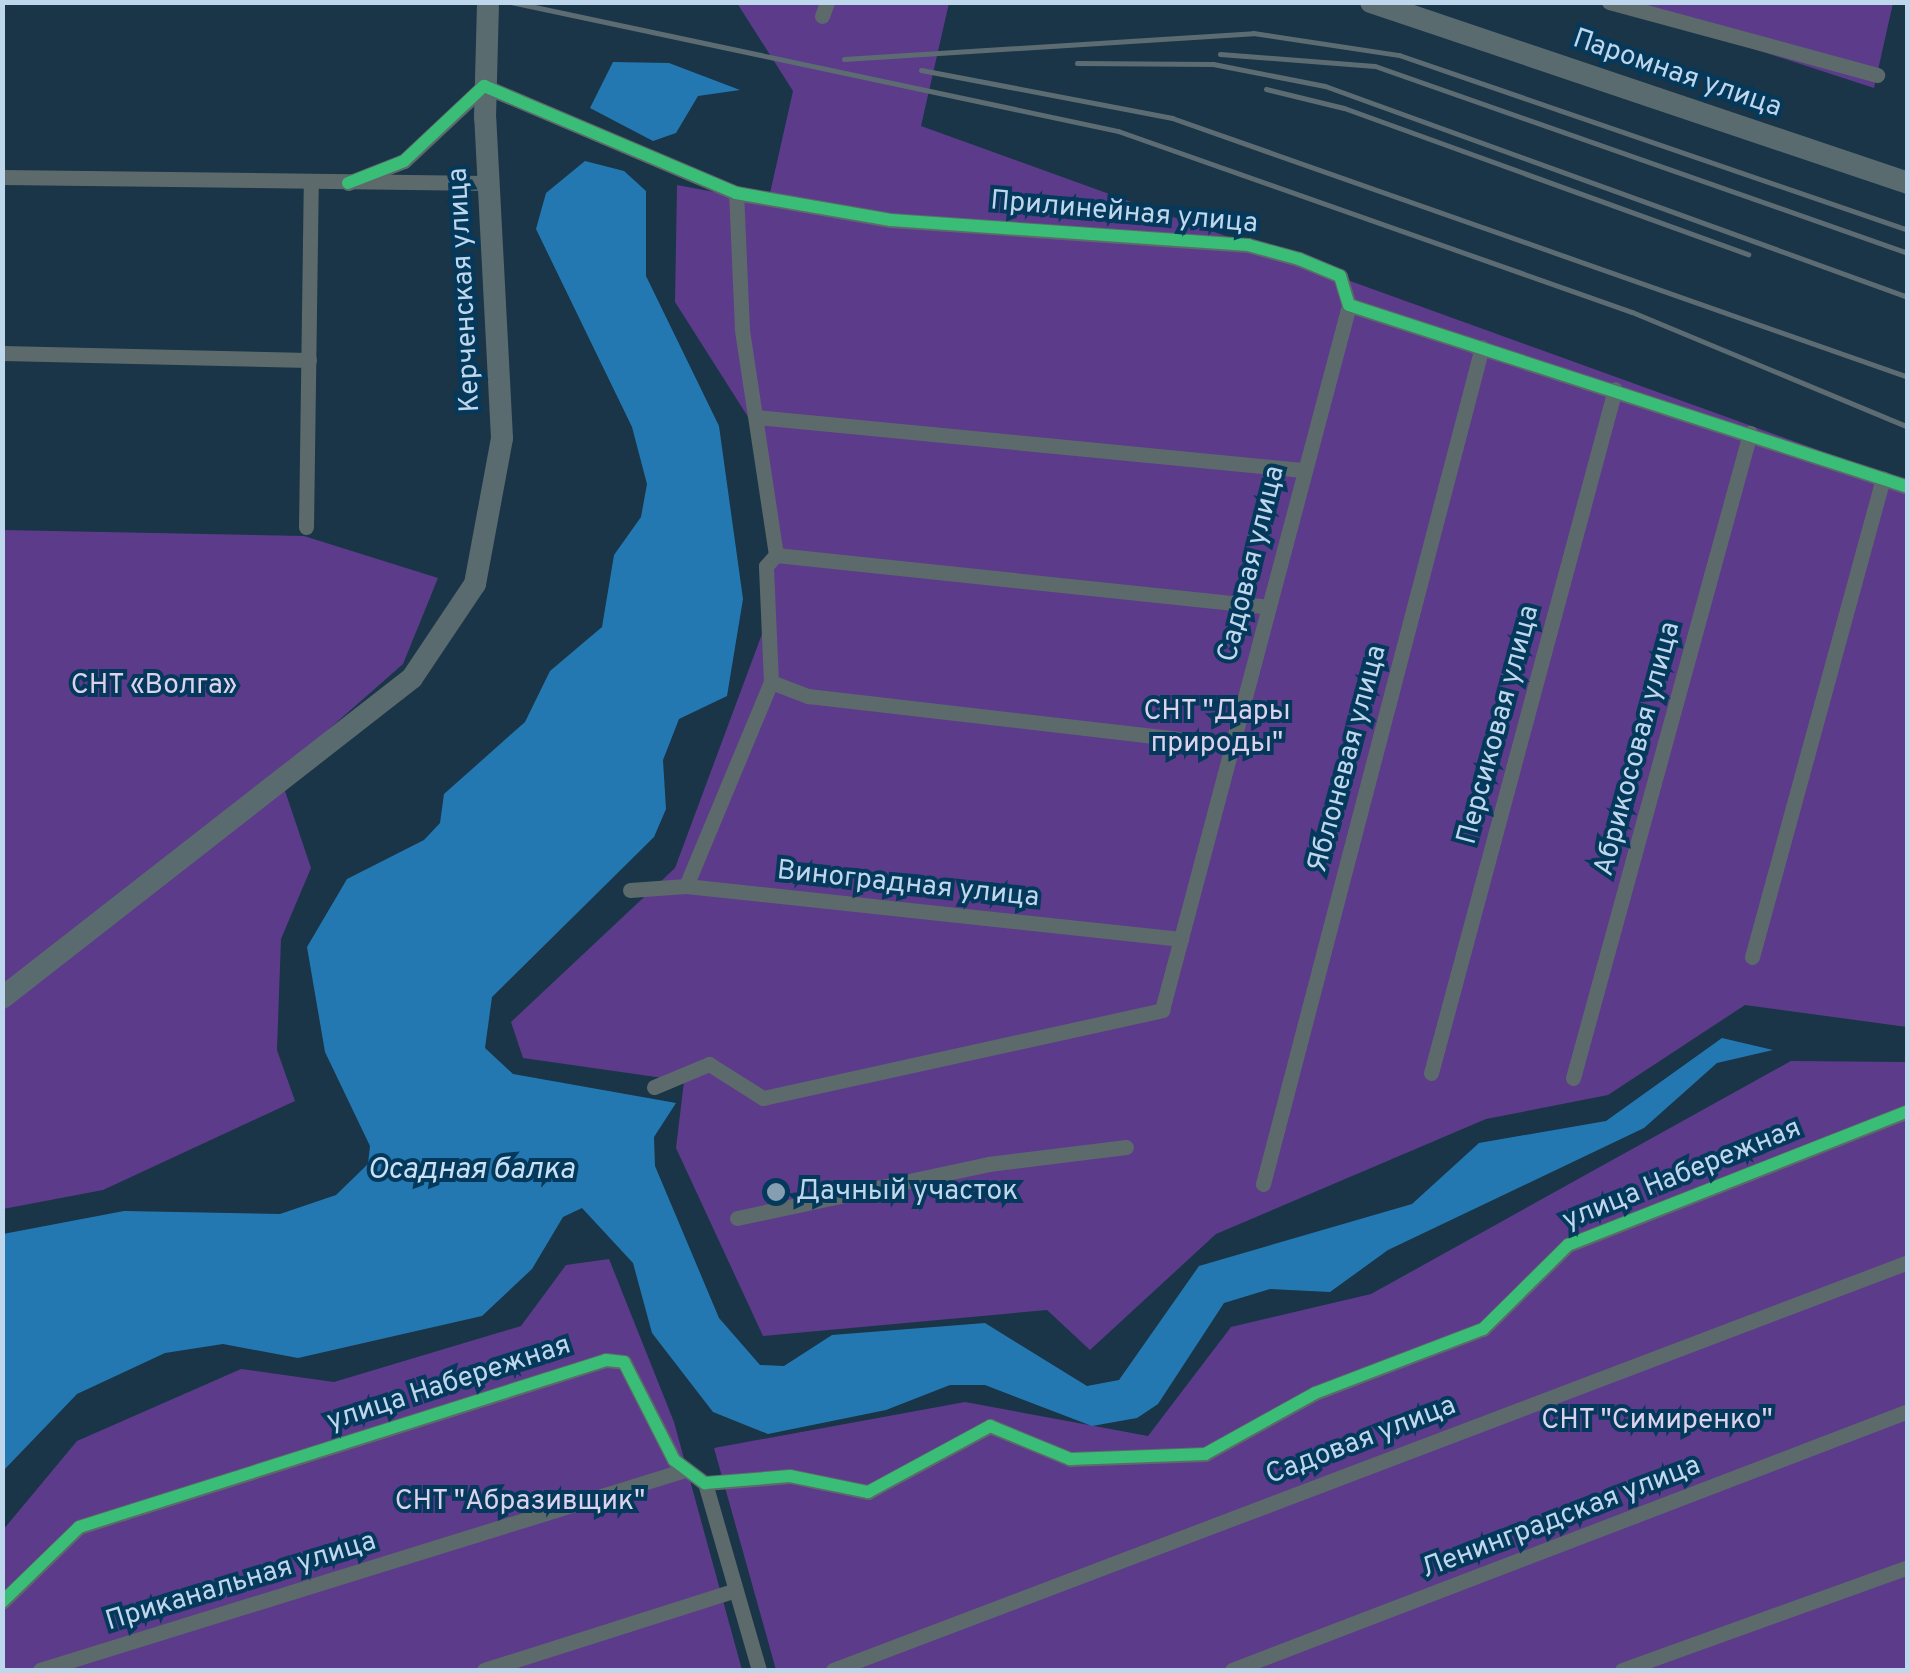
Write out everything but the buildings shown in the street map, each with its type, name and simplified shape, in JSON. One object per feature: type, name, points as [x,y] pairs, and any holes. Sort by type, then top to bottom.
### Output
[{"type":"street","name":"Керченская улица","points":[[2,998],[412,678],[475,584],[491,512],[504,369],[488,184],[484,56],[488,2]]},
{"type":"street","name":"Паромная улица","points":[[1371,2],[1428,12],[1908,182]]},
{"type":"street","points":[[1610,2],[1877,75]]},
{"type":"street","points":[[348,183],[404,160],[484,86]]},
{"type":"street","name":"Прилинейная улица","points":[[484,86],[736,193],[891,220],[1248,246],[1340,276],[1349,305]]},
{"type":"street","points":[[2,176],[488,184]]},
{"type":"street","points":[[306,527],[311,183]]},
{"type":"street","points":[[686,886],[771,682],[766,566],[776,554],[757,417],[736,193]]},
{"type":"street","points":[[1349,305],[1750,433],[1908,488]]},
{"type":"street","name":"Садовая улица","points":[[654,1087],[709,1064],[763,1098],[1162,1010],[1302,470],[1349,305]]},
{"type":"street","name":"Яблоневая улица","points":[[1263,1184],[1482,347]]},
{"type":"street","points":[[2,353],[309,360]]},
{"type":"street","name":"Персиковая улица","points":[[1431,1073],[1615,389]]},
{"type":"street","points":[[757,417],[1302,470]]},
{"type":"street","name":"Абрикосовая улица","points":[[1574,1078],[1750,433]]},
{"type":"street","points":[[1752,956],[1883,479]]},
{"type":"street","points":[[776,554],[1267,607]]},
{"type":"street","points":[[771,682],[808,696],[1232,745]]},
{"type":"street","name":"Виноградная улица","points":[[630,890],[686,886],[1181,939]]},
{"type":"street","name":"улица Набережная","points":[[2,1602],[79,1527],[606,1360],[624,1362],[685,1470],[705,1483],[790,1476],[868,1492],[990,1426],[1070,1460],[1204,1454],[1316,1393],[1483,1329],[1568,1246],[1908,1111]]},
{"type":"street","points":[[737,1218],[988,1164],[1126,1147]]},
{"type":"street","name":"Садовая улица","points":[[833,1670],[1908,1262]]},
{"type":"street","name":"Ленинградская улица","points":[[1232,1670],[1908,1411]]},
{"type":"street","name":"Приканальная улица","points":[[40,1670],[685,1470]]},
{"type":"street","points":[[705,1483],[758,1670]]},
{"type":"street","points":[[1622,1670],[1908,1567]]},
{"type":"street","points":[[484,1670],[736,1590]]},
{"type":"green space","name":"СНТ \"Дары природы\"","points":[[737,3],[949,3],[921,126],[1907,482],[1907,1027],[1745,1005],[1608,1095],[1486,1119],[1216,1234],[1090,1350],[1047,1310],[763,1336],[676,1148],[684,1081],[523,1058],[511,1022],[675,868],[762,634],[770,554],[750,420],[675,302],[677,185],[768,202],[793,91]]},
{"type":"green space","points":[[1613,3],[1893,3],[1874,88]]},
{"type":"green space","name":"СНТ «Волга»","points":[[3,530],[304,536],[438,578],[403,664],[279,773],[311,868],[281,939],[277,1050],[295,1101],[103,1190],[3,1209]]},
{"type":"green space","name":"СНТ \"Симиренко\"","points":[[1791,1061],[1907,1062],[1907,1670],[776,1670],[714,1448],[965,1402],[1148,1436],[1231,1327],[1371,1294]]},
{"type":"green space","name":"СНТ \"Абразивщик\"","points":[[609,1259],[674,1422],[742,1670],[3,1670],[3,1530],[77,1441],[241,1369],[334,1382],[521,1326],[566,1265]]},
{"type":"water","points":[[613,62],[669,63],[740,90],[698,96],[676,133],[653,141],[590,108]]},
{"type":"water","name":"Осадная балка","points":[[585,161],[624,171],[646,191],[646,276],[719,426],[743,599],[727,696],[679,719],[663,760],[666,809],[654,837],[492,997],[485,1048],[513,1074],[676,1103],[654,1137],[655,1166],[719,1318],[760,1365],[784,1366],[832,1335],[985,1323],[1087,1386],[1119,1380],[1199,1266],[1412,1204],[1479,1143],[1606,1121],[1722,1038],[1773,1050],[1717,1063],[1644,1128],[1388,1250],[1330,1292],[1270,1289],[1224,1303],[1158,1404],[1137,1418],[1092,1426],[985,1385],[950,1385],[886,1410],[768,1434],[713,1412],[652,1333],[633,1263],[582,1208],[563,1217],[532,1269],[482,1316],[298,1358],[223,1344],[165,1353],[77,1394],[3,1471],[3,1234],[124,1211],[280,1214],[336,1195],[368,1164],[370,1146],[325,1052],[307,947],[347,879],[424,840],[440,823],[444,794],[525,722],[550,671],[602,627],[614,555],[641,517],[647,484],[632,427],[536,229],[546,193]]},
{"type":"railway","points":[[511,2],[1118,131],[1632,312],[1908,427]]},
{"type":"railway","points":[[844,59],[1253,33],[1399,55],[1908,230]]},
{"type":"railway","points":[[1220,54],[1375,66],[1908,253]]},
{"type":"railway","points":[[1077,63],[1213,64],[1325,86],[1908,297]]},
{"type":"railway","points":[[921,70],[1172,118],[1908,377]]},
{"type":"railway","points":[[1266,89],[1344,108],[1748,254]]},
{"type":"cycle path","points":[[348,183],[404,161],[484,86],[736,193],[891,220],[1248,245],[1299,259],[1340,276],[1349,305],[1908,487]]},
{"type":"cycle path","points":[[2,1602],[79,1527],[606,1360],[624,1362],[674,1460],[705,1483],[790,1476],[868,1492],[990,1426],[1070,1459],[1205,1454],[1315,1393],[1483,1329],[1568,1245],[1908,1111]]},
{"type":"place","name":"Дачный участок","points":[[776,1192]]}]
